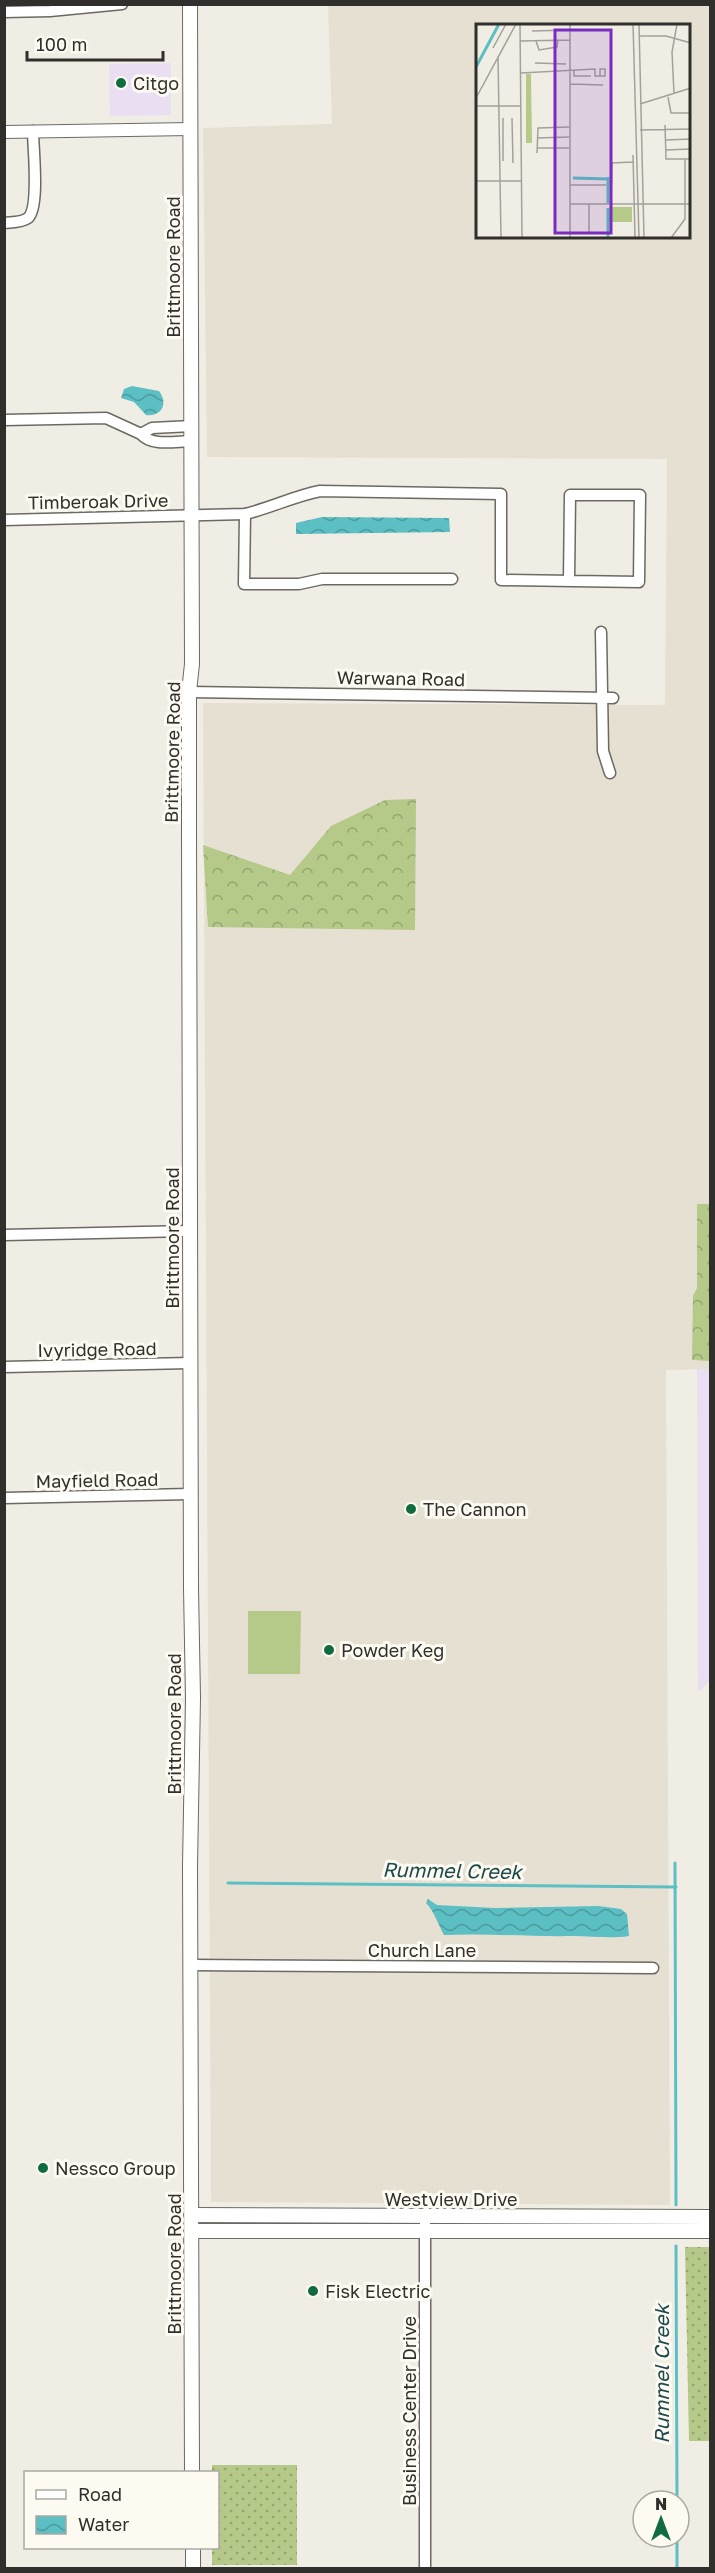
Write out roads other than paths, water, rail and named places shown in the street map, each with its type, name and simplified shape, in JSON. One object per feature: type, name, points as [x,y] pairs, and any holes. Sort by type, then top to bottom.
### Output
[{"type":"main road","name":"Brittmoore Road","points":[[190,4],[192,664],[189,692],[189,1231],[193,1698],[192,2471]]},
{"type":"main road","name":"Westview Drive","points":[[192,2216],[711,2217]]},
{"type":"main road","name":"Westview Drive","points":[[192,2231],[711,2230]]},
{"type":"main road","points":[[193,2549],[193,2568]]},
{"type":"street","points":[[4,12],[50,11],[122,4]]},
{"type":"street","points":[[4,132],[191,129]]},
{"type":"street","points":[[4,223],[19,222],[27,218],[34,207],[33,131]]},
{"type":"street","points":[[4,420],[106,418],[141,434],[145,440],[152,442],[192,441]]},
{"type":"street","points":[[141,434],[152,428],[192,426]]},
{"type":"street","name":"Timberoak Drive","points":[[4,520],[245,514],[262,510],[302,494],[320,491],[501,494],[501,580],[569,581]]},
{"type":"street","points":[[570,495],[640,495],[639,582],[569,581],[570,495]]},
{"type":"street","points":[[245,514],[244,584],[299,584],[322,579],[452,579]]},
{"type":"street","points":[[601,632],[603,751],[610,773]]},
{"type":"street","name":"Warwana Road","points":[[189,692],[613,698]]},
{"type":"street","points":[[4,1235],[189,1231]]},
{"type":"street","name":"Ivyridge Road","points":[[4,1367],[190,1363]]},
{"type":"street","name":"Mayfield Road","points":[[4,1498],[190,1494]]},
{"type":"street","name":"Church Lane","points":[[191,1965],[652,1968]]},
{"type":"street","name":"Business Center Drive","points":[[425,2217],[425,2568]]},
{"type":"water","points":[[132,386],[159,391],[163,401],[162,409],[156,414],[146,415],[134,402],[121,398],[124,389]]},
{"type":"water","points":[[322,517],[449,518],[450,532],[296,534],[296,523]]},
{"type":"water","points":[[428,1899],[437,1905],[495,1908],[598,1906],[621,1909],[627,1914],[629,1936],[444,1935],[426,1903]]},
{"type":"waterway","points":[[675,1863],[676,2205]]},
{"type":"waterway","name":"Rummel Creek","points":[[228,1883],[676,1887]]},
{"type":"waterway","name":"Rummel Creek","points":[[676,2246],[677,2489]]},
{"type":"waterway","name":"Rummel Creek","points":[[677,2549],[677,2568]]},
{"type":"place","name":"Citgo","points":[[121,83]]},
{"type":"place","name":"The Cannon","points":[[411,1509]]},
{"type":"place","name":"Powder Keg","points":[[329,1650]]},
{"type":"place","name":"Nessco Group","points":[[43,2168]]},
{"type":"place","name":"Fisk Electric","points":[[313,2291]]}]
